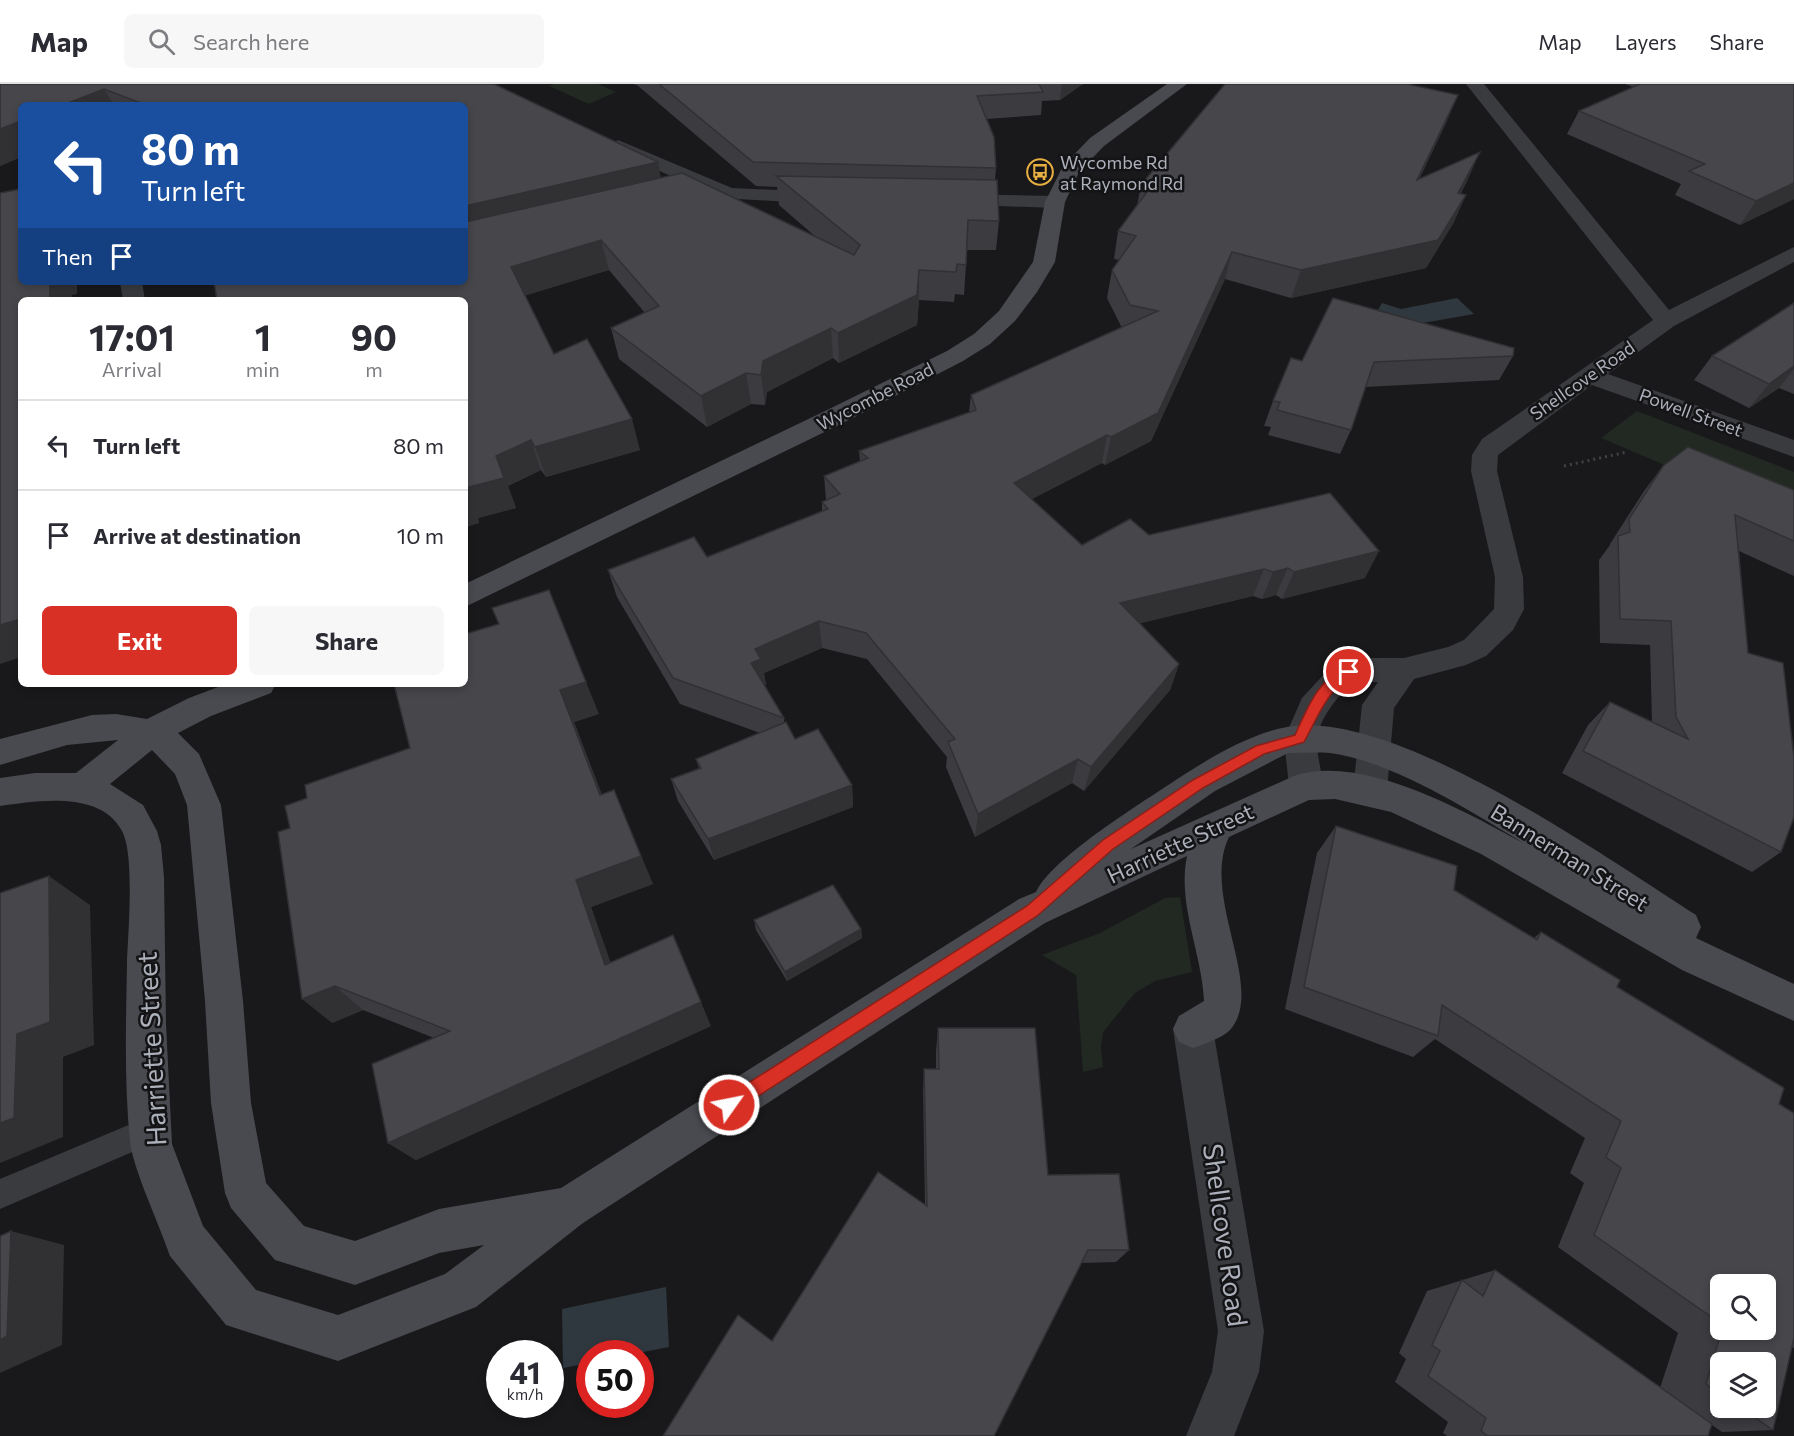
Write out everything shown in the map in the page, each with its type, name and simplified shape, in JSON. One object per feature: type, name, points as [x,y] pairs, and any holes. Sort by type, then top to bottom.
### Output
[{"type":"main road","name":"Wycombe Road","points":[[468,595],[832,418],[955,356],[982,339],[1006,316],[1026,292],[1044,262],[1055,202],[1070,170],[1097,142],[1179,84]]},
{"type":"main road","points":[[0,792],[35,787],[83,787],[150,733],[200,707],[252,687]]},
{"type":"main road","points":[[0,752],[53,735],[106,725],[150,733]]},
{"type":"main road","name":"Harriette Street","points":[[150,733],[178,751],[195,778],[204,805],[225,1001],[231,1103],[246,1193],[291,1244],[355,1263],[439,1232],[568,1208]]},
{"type":"main road","name":"Harriette Street","points":[[1032,911],[1108,844],[1198,784],[1260,750],[1300,739],[1336,740]]},
{"type":"main road","name":"Bannerman Street","points":[[1336,740],[1376,750],[1432,776],[1523,826],[1794,996]]},
{"type":"main road","name":"Harriette Street","points":[[83,787],[111,799],[128,814],[140,830],[146,885],[145,1032],[151,1144],[186,1240],[242,1309],[338,1338],[460,1291],[568,1208],[1032,911],[1218,825],[1318,785]]},
{"type":"main road","name":"Bannerman Street","points":[[1318,785],[1370,791],[1429,813],[1492,844],[1685,952],[1794,1003]]},
{"type":"main road","points":[[1193,1029],[1216,1017],[1223,1004],[1203,887],[1202,857],[1209,837],[1218,825]]},
{"type":"street","points":[[1475,84],[1666,321]]},
{"type":"street","points":[[596,136],[729,194],[840,198]]},
{"type":"street","points":[[686,194],[713,188]]},
{"type":"street","points":[[933,200],[1055,202]]},
{"type":"street","name":"Shellcove Road","points":[[1404,670],[1455,657],[1475,648],[1502,622],[1509,609],[1509,577],[1484,471],[1485,455],[1491,445],[1666,321],[1794,253]]},
{"type":"street","name":"Powell Street","points":[[1589,375],[1794,449]]},
{"type":"street","points":[[1318,785],[1300,739],[1319,698],[1340,676],[1358,670],[1404,670]]},
{"type":"street","points":[[1370,791],[1376,750],[1378,705],[1404,670]]},
{"type":"street","name":"Shellcove Road","points":[[1193,1029],[1241,1331],[1241,1358],[1236,1377],[1210,1436]]},
{"type":"lane","points":[[0,1194],[150,1130]]},
{"type":"path","points":[[1564,466],[1628,452]]},
{"type":"shaded area","points":[[598,84],[616,92],[589,104],[549,86]]},
{"type":"shaded area","points":[[1457,298],[1474,314],[1423,323],[1378,310],[1382,303],[1401,309]]},
{"type":"shaded area","points":[[1637,411],[1794,472],[1794,520],[1601,438]]},
{"type":"shaded area","points":[[1180,897],[1192,972],[1155,981],[1135,993],[1103,1032],[1101,1048],[1103,1067],[1083,1072],[1076,975],[1042,955],[1100,933],[1165,898]]},
{"type":"shaded area","points":[[666,1287],[669,1347],[654,1350],[654,1340],[576,1340],[576,1366],[564,1368],[562,1309]]},
{"type":"building","points":[[0,84],[494,84],[658,162],[468,205],[468,102],[138,102],[104,89],[71,102],[18,102],[18,122],[0,129]]},
{"type":"building","points":[[659,84],[1039,84],[1043,92],[977,96],[994,137],[996,168],[753,162]]},
{"type":"building","points":[[1225,84],[1407,84],[1458,95],[1417,180],[1480,152],[1458,193],[1466,195],[1438,240],[1301,270],[1232,252],[1158,413],[1111,437],[1107,435],[1014,483],[1082,545],[1130,519],[1149,535],[1330,493],[1379,551],[1294,572],[1288,568],[1273,572],[1264,569],[1120,603],[1179,664],[1091,767],[1078,759],[978,814],[948,742],[955,739],[866,633],[819,621],[755,649],[761,659],[751,663],[784,718],[673,678],[608,570],[694,537],[707,557],[828,509],[822,502],[840,494],[824,476],[868,458],[859,451],[976,410],[971,395],[1158,311],[1130,305],[1112,270],[1136,236],[1118,231],[1150,188],[1141,185]]},
{"type":"building","points":[[1640,84],[1794,84],[1794,183],[1756,201],[1689,171],[1705,164],[1579,111]]},
{"type":"building","points":[[682,173],[854,255],[860,245],[776,176],[997,180],[999,221],[968,220],[966,265],[957,264],[956,272],[919,270],[917,295],[838,333],[831,328],[763,361],[761,375],[746,373],[701,396],[611,328],[659,306],[601,240],[511,267],[554,354],[587,339],[632,419],[535,447],[531,440],[496,456],[504,478],[468,487],[468,297],[216,297],[214,285],[468,285],[468,221]]},
{"type":"building","points":[[18,190],[18,285],[50,285],[50,297],[18,297],[18,620],[0,625],[0,193]]},
{"type":"building","points":[[1333,298],[1514,348],[1513,356],[1374,362],[1351,430],[1277,410],[1280,402],[1273,401],[1291,358],[1302,361]]},
{"type":"building","points":[[1794,303],[1794,366],[1769,384],[1712,356]]},
{"type":"building","points":[[1688,447],[1794,490],[1794,541],[1735,515],[1748,653],[1783,663],[1794,758],[1794,817],[1781,852],[1583,751],[1610,702],[1688,739],[1676,717],[1671,621],[1620,619],[1618,536],[1630,532],[1629,519],[1663,466]]},
{"type":"building","points":[[549,590],[586,682],[560,690],[600,795],[614,790],[641,856],[576,880],[605,965],[673,935],[701,1002],[388,1143],[372,1064],[450,1031],[335,986],[302,999],[278,832],[290,828],[285,806],[307,798],[305,785],[410,748],[395,687],[468,687],[468,633],[499,624],[492,608]]},
{"type":"building","points":[[786,722],[795,739],[818,729],[852,785],[708,839],[671,779],[701,768],[696,759]]},
{"type":"building","points":[[1336,826],[1457,866],[1454,890],[1537,940],[1541,932],[1620,980],[1617,987],[1784,1088],[1779,1104],[1794,1113],[1794,1338],[1776,1417],[1776,1352],[1715,1352],[1719,1340],[1776,1340],[1776,1274],[1710,1274],[1710,1316],[1594,1235],[1621,1168],[1606,1157],[1621,1121],[1442,1005],[1438,1036],[1304,987]]},
{"type":"building","points":[[49,876],[50,1022],[17,1034],[14,1118],[0,1123],[0,893]]},
{"type":"building","points":[[833,885],[861,929],[785,972],[754,920]]},
{"type":"building","points":[[938,1028],[1035,1028],[1048,1175],[1119,1174],[1129,1250],[1088,1250],[994,1436],[663,1436],[738,1315],[772,1341],[878,1172],[927,1206],[924,1069],[939,1069]]},
{"type":"building","points":[[11,1231],[7,1336],[0,1340],[0,1236]]},
{"type":"building","points":[[1495,1270],[1712,1424],[1708,1436],[1488,1436],[1481,1431],[1486,1418],[1428,1376],[1440,1351],[1432,1345],[1462,1280],[1483,1296]]},
{"type":"building","points":[[1710,1370],[1710,1387],[1706,1384]]},
{"type":"building","points":[[1756,1418],[1776,1418],[1773,1430]]},
{"type":"place","name":"Wycombe Rd at Raymond Rd","points":[[1040,172]]},
{"type":"route","points":[[729,1105],[1032,911],[1108,844],[1198,784],[1260,750],[1288,740],[1300,739],[1319,698],[1340,676],[1349,672]]}]
